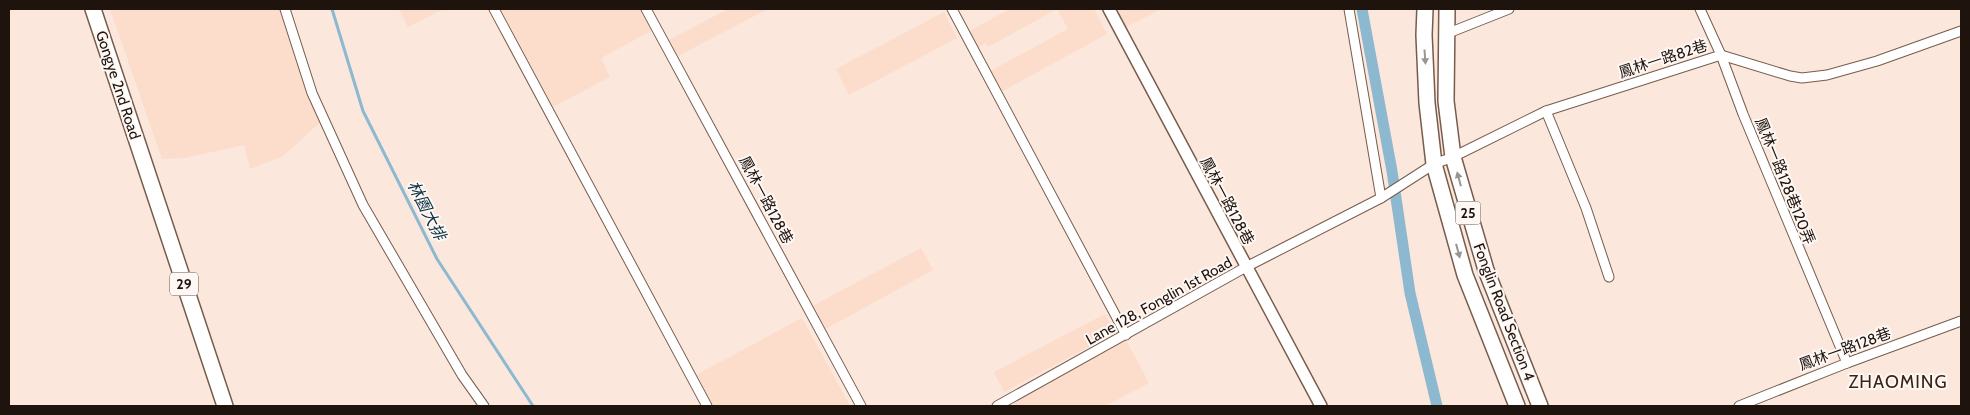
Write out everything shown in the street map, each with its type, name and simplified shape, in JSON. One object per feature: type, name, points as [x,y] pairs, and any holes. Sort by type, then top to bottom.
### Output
[{"type":"main road","name":"Gongye 2nd Road","points":[[93,9],[225,406]]},
{"type":"main road","name":"Fonglin Road Section 4","points":[[1425,9],[1424,34],[1427,103],[1434,164],[1465,275],[1517,406]]},
{"type":"main road","name":"Fonglin Road Section 4","points":[[1446,9],[1446,101],[1453,157],[1486,270],[1540,406]]},
{"type":"street","points":[[284,9],[312,92],[363,205],[462,375],[484,406]]},
{"type":"street","points":[[494,9],[707,406]]},
{"type":"street","name":"鳳林一路128巷","points":[[646,9],[861,406]]},
{"type":"street","points":[[952,9],[1126,335]]},
{"type":"street","name":"鳳林一路128巷","points":[[1109,9],[1320,406]]},
{"type":"street","points":[[1349,9],[1385,195]]},
{"type":"street","points":[[1446,34],[1509,9]]},
{"type":"street","name":"鳳林一路128巷120弄","points":[[1700,9],[1721,55],[1743,114],[1847,362]]},
{"type":"street","name":"鳳林一路82巷","points":[[1403,183],[1434,164],[1453,157],[1546,111],[1721,55],[1802,78],[1827,75],[1877,61],[1961,31]]},
{"type":"street","points":[[1546,111],[1586,208],[1609,277]]},
{"type":"street","name":"Lane 128, Fonglin 1st Road","points":[[997,406],[1011,403],[1246,267],[1385,195],[1403,183]]},
{"type":"street","name":"鳳林一路128巷","points":[[1739,406],[1847,362],[1961,321]]},
{"type":"shaded area","points":[[110,9],[284,9],[326,117],[283,156],[250,169],[244,145],[184,158],[162,159]]},
{"type":"shaded area","points":[[399,9],[443,9],[408,27]]},
{"type":"shaded area","points":[[501,9],[641,9],[653,30],[601,58],[610,77],[553,107]]},
{"type":"shaded area","points":[[728,9],[768,9],[678,56],[669,40]]},
{"type":"shaded area","points":[[1010,9],[1057,9],[988,47],[985,43],[978,48],[969,31]]},
{"type":"shaded area","points":[[1057,9],[1094,9],[1107,34],[1001,92],[990,71],[1068,29]]},
{"type":"shaded area","points":[[1116,9],[1161,9],[1126,27]]},
{"type":"shaded area","points":[[944,12],[957,38],[849,95],[836,69]]},
{"type":"shaded area","points":[[921,248],[933,270],[822,331],[809,308]]},
{"type":"shaded area","points":[[1105,314],[1115,333],[1004,392],[994,372]]},
{"type":"shaded area","points":[[802,318],[850,406],[713,406],[696,375]]},
{"type":"shaded area","points":[[1126,340],[1149,383],[1105,406],[1016,406],[1013,400]]},
{"type":"waterway","name":"林園大排","points":[[332,9],[363,111],[437,259],[533,406]]},
{"type":"waterway","points":[[1362,9],[1392,171],[1410,293],[1437,406]]},
{"type":"district","name":"ZHAOMING","points":[[1898,382]]}]
